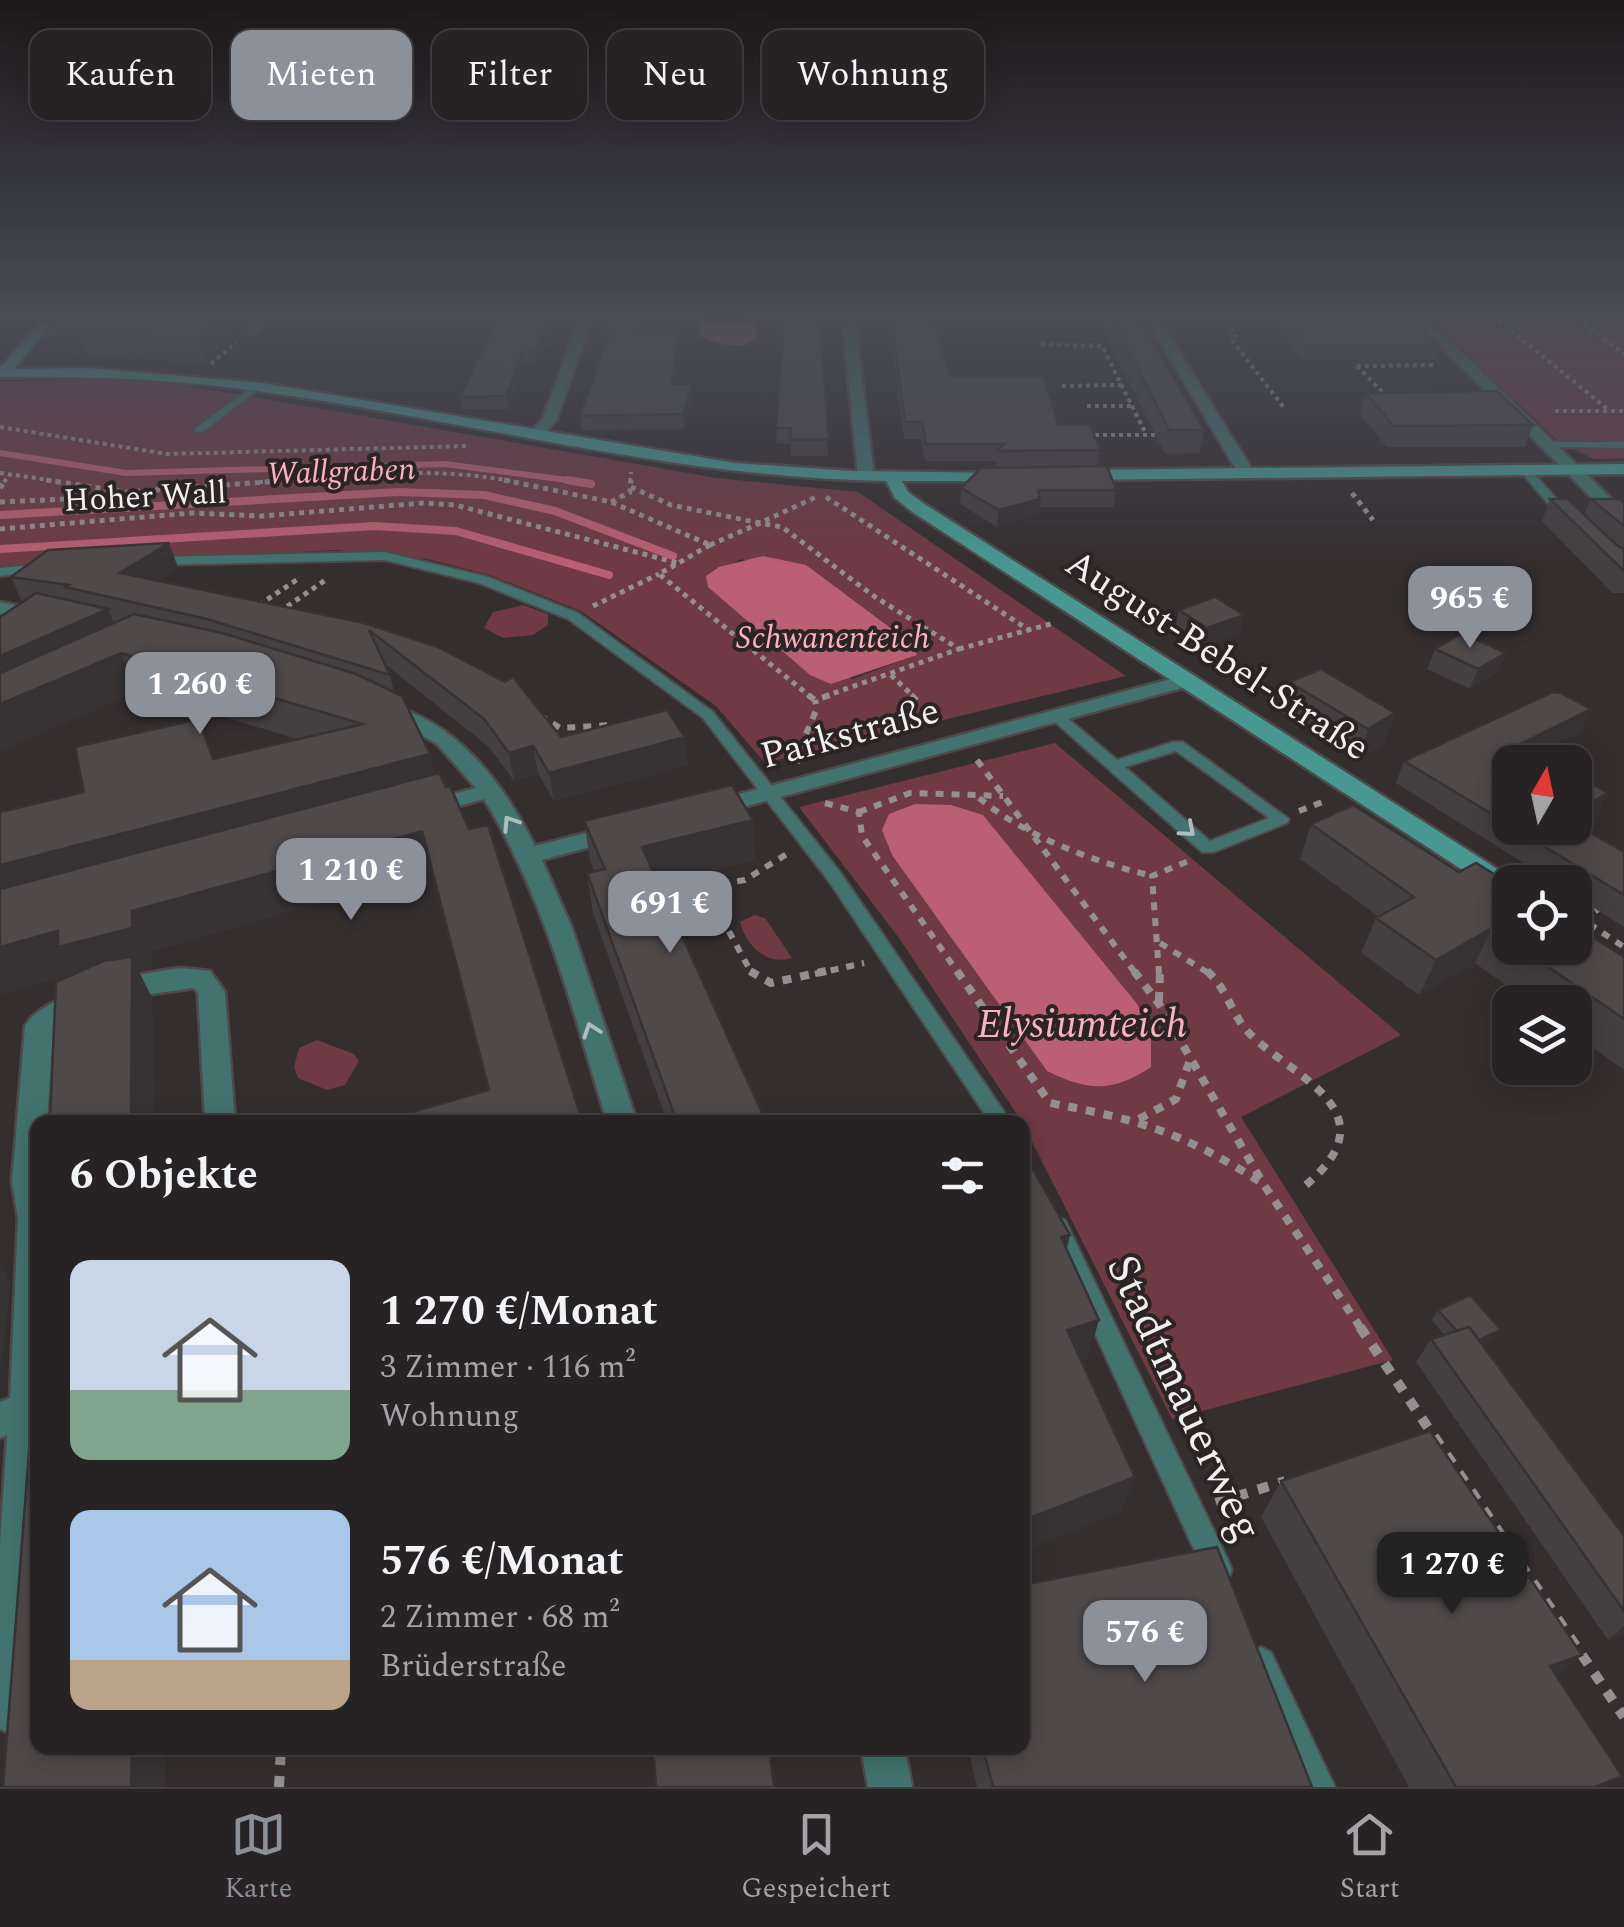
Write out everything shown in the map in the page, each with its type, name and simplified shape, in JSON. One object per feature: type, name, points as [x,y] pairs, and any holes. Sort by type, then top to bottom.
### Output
[{"type":"main road","points":[[316,398],[722,466],[892,477],[1016,476]]},
{"type":"main road","points":[[1055,476],[1624,468]]},
{"type":"main road","name":"August-Bebel-Straße","points":[[892,477],[900,495],[917,507],[1492,877]]},
{"type":"street","points":[[534,436],[550,419],[557,398]]},
{"type":"street","points":[[857,398],[866,476]]},
{"type":"street","points":[[1201,398],[1247,474]]},
{"type":"street","points":[[1500,398],[1624,520]]},
{"type":"street","points":[[0,608],[59,619]]},
{"type":"street","name":"Parkstraße","points":[[695,812],[1059,718],[1186,681]]},
{"type":"street","points":[[359,699],[433,732],[457,750],[531,855],[620,1115]]},
{"type":"street","points":[[394,817],[489,791]]},
{"type":"street","points":[[531,855],[637,828]]},
{"type":"street","points":[[32,1115],[38,1026],[81,1003],[162,980],[201,978],[211,992],[220,1115]]},
{"type":"street","points":[[30,1151],[30,1194]]},
{"type":"street","points":[[8,1747],[30,1282]]},
{"type":"street","points":[[883,1755],[890,1787]]},
{"type":"lane","points":[[198,430],[242,398]]},
{"type":"lane","points":[[1547,444],[1624,445]]},
{"type":"lane","points":[[1525,470],[1538,489],[1576,526]]},
{"type":"lane","points":[[139,562],[361,555],[422,563],[483,580],[573,616],[703,710],[772,792],[890,956],[996,1115]]},
{"type":"lane","points":[[0,572],[65,567]]},
{"type":"lane","points":[[1059,718],[1208,848],[1281,818]]},
{"type":"lane","points":[[1114,766],[1178,745],[1281,818]]},
{"type":"lane","name":"Stadtmauerweg","points":[[1050,1211],[1231,1598]]},
{"type":"lane","points":[[1247,1632],[1319,1787]]},
{"type":"path","points":[[1128,398],[1147,435]]},
{"type":"path","points":[[1277,398],[1285,409]]},
{"type":"path","points":[[1388,398],[1394,405]]},
{"type":"path","points":[[1595,398],[1610,411]]},
{"type":"path","points":[[1087,406],[1132,406]]},
{"type":"path","points":[[1555,410],[1624,411]]},
{"type":"path","points":[[0,427],[167,454],[472,446]]},
{"type":"path","points":[[1093,475],[1075,435],[1166,435]]},
{"type":"path","points":[[610,502],[630,492],[631,461]]},
{"type":"path","points":[[613,470],[631,474]]},
{"type":"path","points":[[0,473],[67,486],[148,491],[435,474],[490,477],[610,502],[710,544]]},
{"type":"path","points":[[0,488],[10,475]]},
{"type":"path","points":[[631,486],[671,505],[782,527],[875,597],[959,649]]},
{"type":"path","points":[[0,502],[130,496],[148,491]]},
{"type":"path","points":[[592,606],[660,574],[710,544],[820,496],[832,498],[1029,630]]},
{"type":"path","name":"Hoher Wall","points":[[0,528],[192,513],[262,516],[423,503],[455,505],[678,563]]},
{"type":"path","points":[[250,611],[330,554]]},
{"type":"path","points":[[293,620],[274,615],[361,555]]},
{"type":"path","points":[[660,574],[814,700],[817,708],[797,755]]},
{"type":"path","points":[[814,700],[959,649],[1047,625]]},
{"type":"path","points":[[890,675],[940,723]]},
{"type":"path","points":[[536,713],[560,728],[616,725]]},
{"type":"path","points":[[978,762],[1159,1004],[1264,1185],[1624,1717]]},
{"type":"path","points":[[1281,818],[1354,789]]},
{"type":"path","points":[[842,808],[859,812],[910,793],[1004,796]]},
{"type":"path","points":[[979,798],[1030,830],[1103,864],[1152,876],[1208,848]]},
{"type":"path","points":[[859,812],[862,836],[1050,1103],[1138,1120],[1197,1142],[1264,1185]]},
{"type":"path","points":[[650,894],[700,893],[769,869],[804,837]]},
{"type":"path","points":[[1152,876],[1160,943],[1159,1004]]},
{"type":"path","points":[[700,893],[726,926],[751,974],[771,983],[822,976],[890,956]]},
{"type":"path","points":[[1610,902],[1582,919],[1624,947],[1616,956]]},
{"type":"path","points":[[1160,943],[1207,970],[1222,986],[1240,1024],[1318,1082],[1334,1108],[1341,1144],[1329,1166],[1306,1184]]},
{"type":"path","points":[[1138,1120],[1172,1108],[1187,1088],[1190,1058]]},
{"type":"path","points":[[1418,1440],[1434,1435]]},
{"type":"path","points":[[1191,1512],[1294,1478]]},
{"type":"path","points":[[279,1787],[281,1755]]},
{"type":"shaded area","points":[[0,398],[263,398],[717,478],[858,492],[1126,676],[765,763],[716,706],[581,611],[490,575],[427,559],[335,550],[0,569]],"holes":[[[742,559],[916,655],[852,679],[706,576]]]},
{"type":"shaded area","points":[[1513,398],[1624,398],[1624,458],[1594,459],[1560,443]]},
{"type":"shaded area","points":[[523,605],[548,614],[548,625],[533,635],[503,638],[484,628],[493,612]]},
{"type":"shaded area","points":[[1055,743],[1401,1035],[1241,1117],[1393,1360],[1172,1419],[1030,1138],[1030,1115],[1017,1115],[899,938],[799,807]]},
{"type":"shaded area","points":[[754,915],[765,918],[792,958],[774,959],[752,946],[740,922]]},
{"type":"shaded area","points":[[317,1040],[354,1054],[359,1061],[345,1085],[327,1090],[298,1078],[294,1067],[299,1048]]},
{"type":"water","name":"Schwanenteich","points":[[763,556],[806,565],[912,644],[917,655],[831,684],[810,675],[708,587],[706,576],[719,567]]},
{"type":"water","name":"Elysiumteich","points":[[915,804],[951,805],[983,815],[1138,1005],[1151,1038],[1151,1067],[1124,1081],[1100,1086],[1047,1071],[892,855],[882,830],[889,814]]},
{"type":"building","points":[[586,398],[688,398],[683,414],[580,416]]},
{"type":"building","points":[[778,398],[826,398],[829,440],[790,440],[791,428],[776,428]]},
{"type":"building","points":[[902,398],[1051,398],[1058,424],[1090,424],[1100,450],[997,451],[1004,444],[926,444],[922,422],[905,422]]},
{"type":"building","points":[[1153,398],[1186,398],[1204,430],[1169,430]]},
{"type":"building","points":[[1371,398],[1505,398],[1533,425],[1394,426]]},
{"type":"building","points":[[1107,466],[1116,490],[1038,490],[1040,499],[999,510],[961,488],[981,468]]},
{"type":"building","points":[[1550,499],[1567,499],[1624,548],[1624,571]]},
{"type":"building","points":[[1591,499],[1624,502],[1624,526]]},
{"type":"building","points":[[169,543],[120,573],[364,623],[438,647],[505,682],[513,677],[561,737],[667,710],[685,737],[549,773],[533,746],[509,753],[484,719],[369,630],[390,675],[207,619],[65,587],[69,585],[11,577],[48,550]]},
{"type":"building","points":[[36,593],[108,609],[0,656],[0,617]]},
{"type":"building","points":[[1215,597],[1244,615],[1207,628],[1179,610]]},
{"type":"building","points":[[134,614],[222,633],[356,674],[402,696],[430,754],[0,865],[0,812],[84,792],[75,747],[199,719],[213,759],[363,724],[121,653],[0,704],[0,673]]},
{"type":"building","points":[[1462,633],[1506,653],[1478,669],[1435,649]]},
{"type":"building","points":[[1321,669],[1395,713],[1368,729],[1289,682]]},
{"type":"building","points":[[1553,692],[1591,709],[1522,745],[1492,745],[1492,814],[1404,761]]},
{"type":"building","points":[[439,773],[446,787],[450,786],[469,829],[488,825],[580,1114],[402,1115],[489,1090],[422,831],[132,911],[132,928],[58,947],[58,931],[0,947],[0,889]]},
{"type":"building","points":[[1592,784],[1608,793],[1592,802]]},
{"type":"building","points":[[732,785],[753,820],[642,847],[763,1115],[674,1115],[587,873],[605,869],[584,821]]},
{"type":"building","points":[[1353,805],[1459,872],[1476,863],[1492,873],[1492,928],[1436,960],[1376,918],[1414,897],[1311,824]]},
{"type":"building","points":[[1592,834],[1624,852],[1624,895],[1592,876],[1592,865],[1575,865],[1542,845],[1592,845]]},
{"type":"building","points":[[1592,937],[1624,957],[1624,1019],[1592,997],[1592,985],[1575,985],[1546,965],[1592,965]]},
{"type":"building","points":[[132,957],[131,1115],[50,1115],[56,982],[103,961]]},
{"type":"building","points":[[1030,1164],[1070,1235],[1061,1237],[1099,1320],[1067,1330],[1135,1477],[1030,1518]]},
{"type":"building","points":[[1470,1295],[1501,1330],[1479,1340],[1469,1327],[1457,1331],[1438,1310]]},
{"type":"building","points":[[1469,1327],[1624,1536],[1624,1611],[1431,1339]]},
{"type":"building","points":[[1430,1431],[1582,1655],[1550,1666],[1622,1776],[1595,1787],[1456,1787],[1281,1481]]},
{"type":"building","points":[[30,1440],[30,1755],[132,1755],[131,1787],[3,1787]]},
{"type":"building","points":[[1217,1547],[1312,1787],[993,1787],[985,1755],[1030,1755],[1030,1583]]},
{"type":"building","points":[[654,1755],[770,1755],[774,1787],[656,1787]]},
{"type":"waterway","name":"Wallgraben","points":[[0,453],[126,473],[445,464],[568,480]]},
{"type":"waterway","name":"Wallgraben","points":[[568,480],[582,482]]},
{"type":"waterway","name":"Wallgraben","points":[[568,480],[591,484]]},
{"type":"waterway","name":"Wallgraben","points":[[0,515],[399,492],[484,495],[555,511],[673,556]]},
{"type":"waterway","name":"Wallgraben","points":[[0,549],[374,526],[456,531],[609,575]]}]
